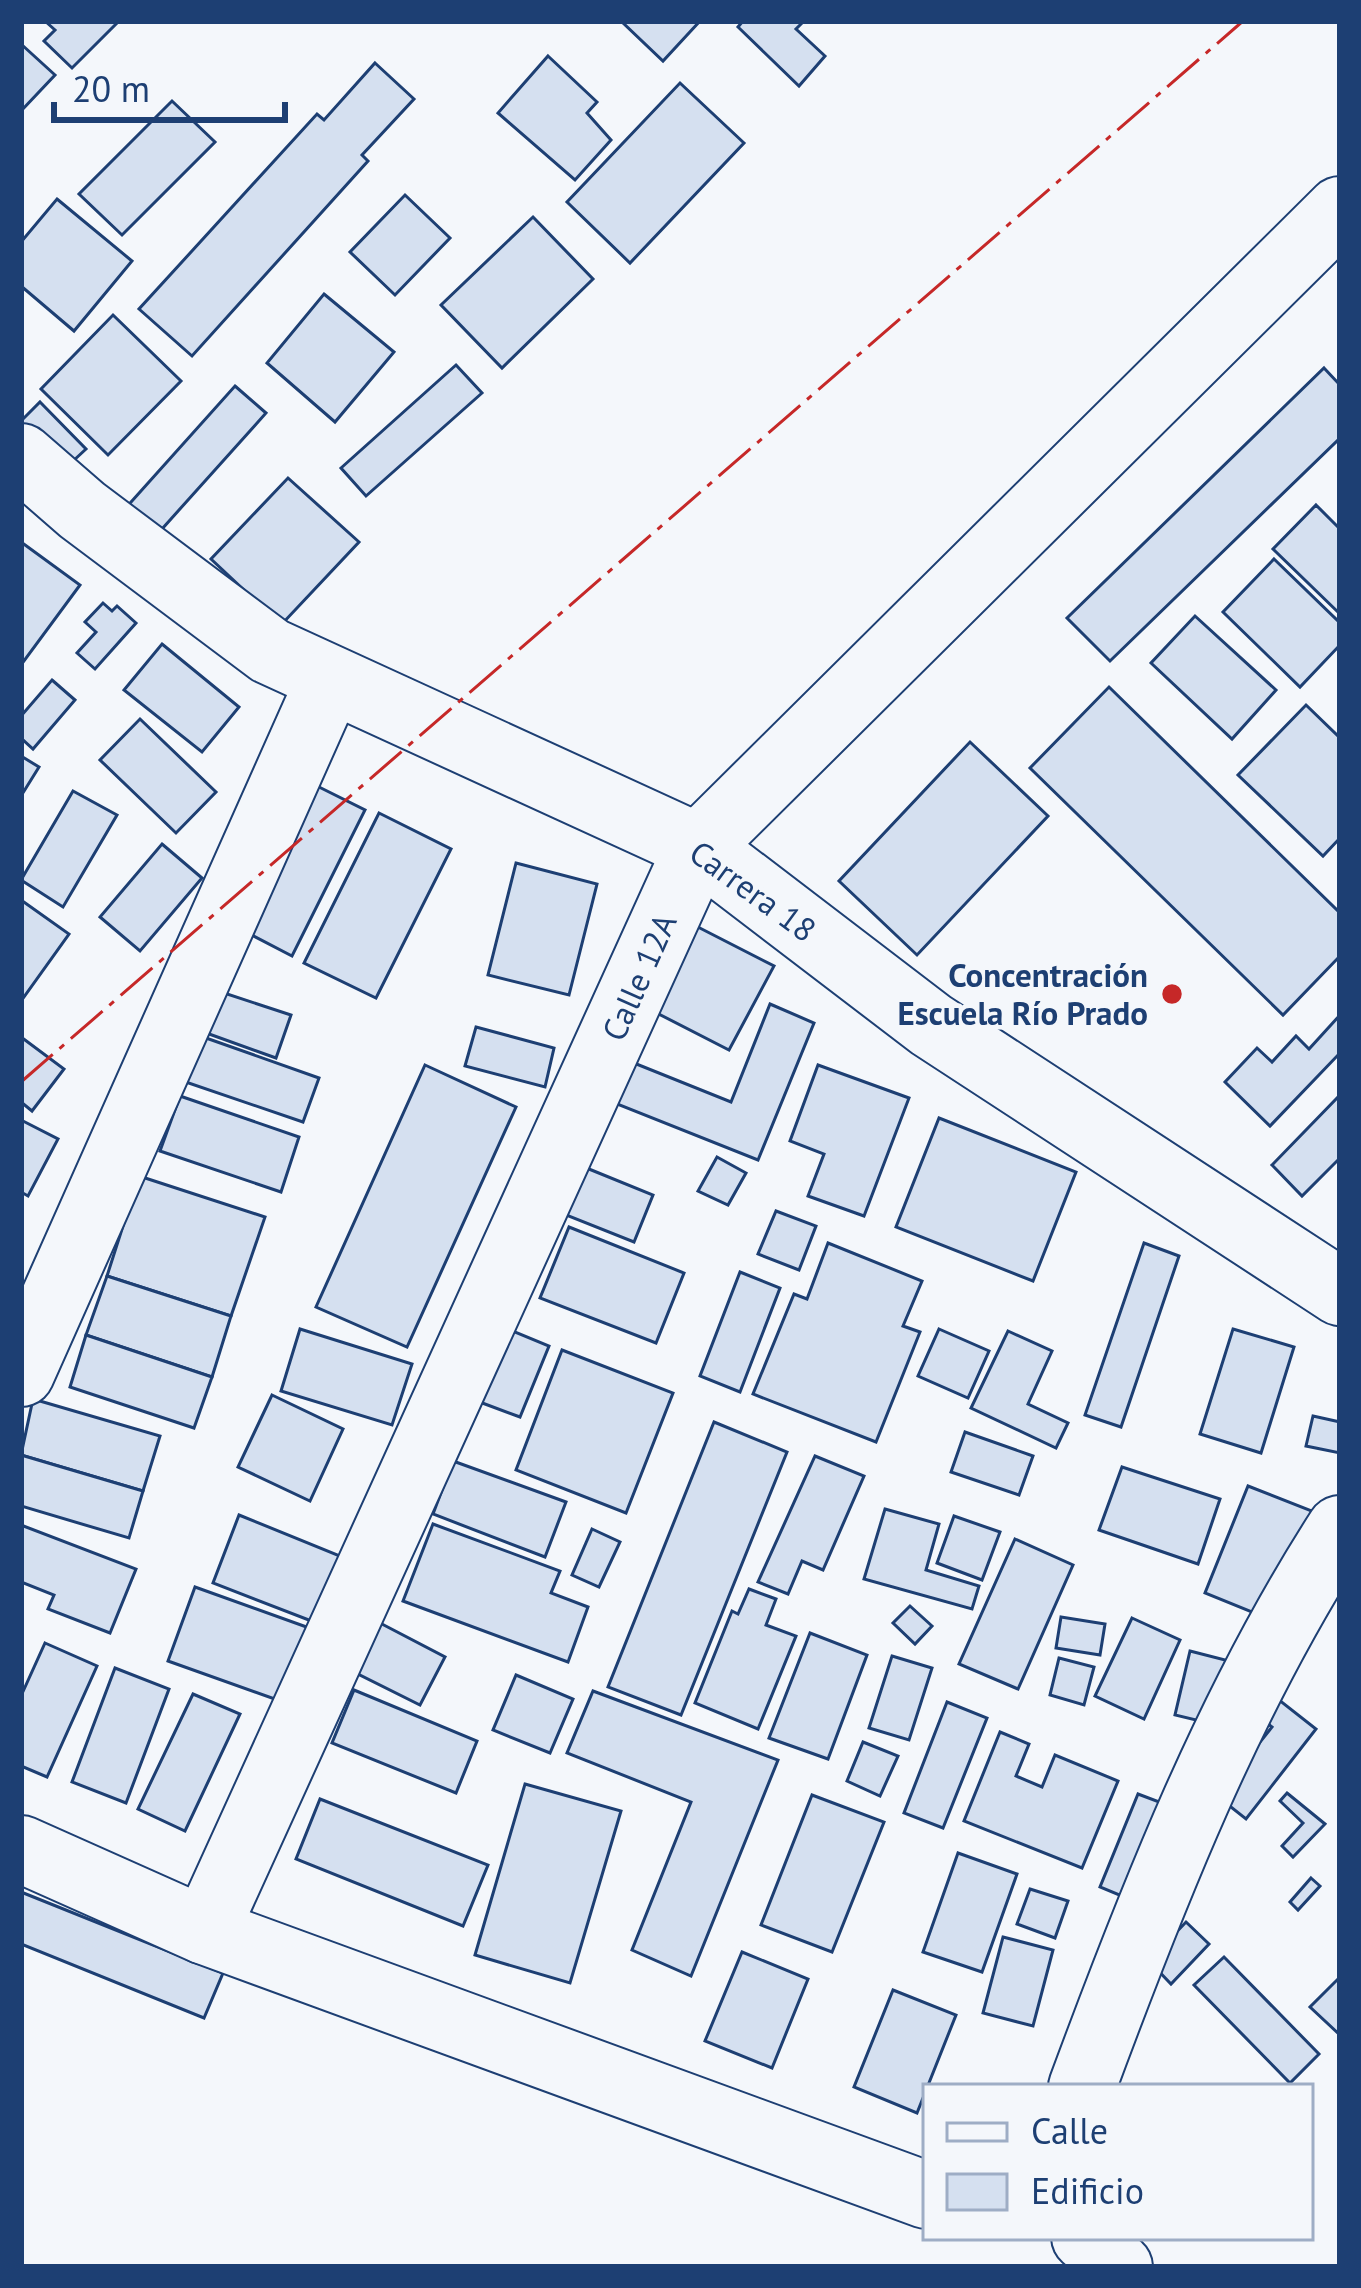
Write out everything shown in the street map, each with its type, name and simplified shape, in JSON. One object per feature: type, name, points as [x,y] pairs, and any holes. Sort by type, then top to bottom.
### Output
[{"type":"street","name":"Calle 12A","points":[[206,1930],[698,847],[1340,210]]},
{"type":"street","name":"Carrera 18","points":[[21,457],[82,510],[270,651],[329,682],[698,847],[931,1025],[1340,1292]]},
{"type":"street","points":[[21,1373],[329,682]]},
{"type":"street","points":[[1083,2084],[1134,1946],[1225,1735],[1340,1529]]},
{"type":"street","points":[[21,1849],[206,1930],[923,2194]]},
{"type":"street","points":[[1088,2240],[1119,2267]]},
{"type":"building","points":[[45,21],[119,21],[72,68],[44,41],[55,30]]},
{"type":"building","points":[[621,21],[700,21],[663,61]]},
{"type":"building","points":[[743,21],[804,21],[796,29],[825,56],[799,86],[738,27]]},
{"type":"building","points":[[21,44],[55,75],[21,111]]},
{"type":"building","points":[[548,56],[597,102],[587,113],[611,140],[575,180],[498,113]]},
{"type":"building","points":[[375,63],[414,99],[362,155],[368,161],[192,356],[139,309],[317,114],[324,120]]},
{"type":"building","points":[[680,83],[744,143],[630,263],[567,202]]},
{"type":"building","points":[[172,101],[215,142],[122,235],[79,194]]},
{"type":"building","points":[[405,195],[450,238],[395,295],[350,252]]},
{"type":"building","points":[[57,199],[132,261],[74,331],[21,286],[21,242]]},
{"type":"building","points":[[533,217],[593,279],[502,368],[441,305]]},
{"type":"building","points":[[324,294],[394,352],[335,422],[267,363]]},
{"type":"building","points":[[113,315],[181,381],[108,455],[41,389]]},
{"type":"building","points":[[456,365],[482,393],[366,496],[341,468]]},
{"type":"building","points":[[1324,368],[1340,385],[1340,438],[1110,661],[1067,618]]},
{"type":"building","points":[[235,386],[266,413],[153,539],[123,511]]},
{"type":"building","points":[[40,402],[86,449],[59,474],[21,436],[21,421]]},
{"type":"building","points":[[288,478],[359,542],[281,625],[211,559]]},
{"type":"building","points":[[1316,505],[1340,529],[1340,614],[1273,549]]},
{"type":"building","points":[[21,542],[80,585],[21,665]]},
{"type":"building","points":[[1274,559],[1340,623],[1340,645],[1300,687],[1223,612]]},
{"type":"building","points":[[103,603],[112,611],[117,606],[136,623],[95,669],[77,653],[96,632],[85,622]]},
{"type":"building","points":[[1195,616],[1276,690],[1232,739],[1151,663]]},
{"type":"building","points":[[162,644],[239,707],[202,752],[124,690]]},
{"type":"building","points":[[52,680],[75,700],[33,749],[21,738],[21,716]]},
{"type":"building","points":[[1109,687],[1340,913],[1340,956],[1283,1015],[1030,768]]},
{"type":"building","points":[[1306,705],[1340,738],[1340,838],[1323,856],[1238,775]]},
{"type":"building","points":[[140,719],[216,792],[176,833],[100,760]]},
{"type":"building","points":[[970,742],[1048,816],[917,955],[839,881]]},
{"type":"building","points":[[21,756],[39,767],[21,796]]},
{"type":"building","points":[[315,785],[365,810],[292,956],[242,930]]},
{"type":"building","points":[[73,791],[117,815],[63,907],[21,880]]},
{"type":"building","points":[[379,813],[451,849],[376,998],[304,963]]},
{"type":"building","points":[[162,844],[202,878],[140,951],[100,917]]},
{"type":"building","points":[[516,863],[597,884],[569,995],[488,975]]},
{"type":"building","points":[[21,900],[69,934],[21,1001]]},
{"type":"building","points":[[692,924],[774,966],[729,1050],[647,1008]]},
{"type":"building","points":[[212,989],[291,1015],[276,1058],[198,1030]]},
{"type":"building","points":[[770,1004],[814,1023],[758,1160],[617,1104],[634,1063],[731,1102]]},
{"type":"building","points":[[1340,1015],[1340,1053],[1270,1126],[1225,1082],[1257,1048],[1272,1062],[1296,1036],[1309,1049]]},
{"type":"building","points":[[476,1027],[554,1048],[545,1087],[465,1066]]},
{"type":"building","points":[[189,1032],[319,1078],[303,1122],[174,1078]]},
{"type":"building","points":[[21,1037],[64,1069],[32,1111],[21,1102]]},
{"type":"building","points":[[425,1065],[516,1107],[407,1347],[316,1307]]},
{"type":"building","points":[[818,1065],[909,1098],[864,1216],[808,1196],[824,1154],[790,1141]]},
{"type":"building","points":[[1340,1095],[1340,1158],[1302,1196],[1272,1165]]},
{"type":"building","points":[[180,1096],[299,1137],[281,1192],[160,1151]]},
{"type":"building","points":[[939,1118],[1076,1172],[1033,1281],[896,1227]]},
{"type":"building","points":[[21,1120],[58,1139],[28,1196],[21,1192]]},
{"type":"building","points":[[717,1157],[746,1173],[728,1205],[698,1191]]},
{"type":"building","points":[[584,1167],[653,1195],[634,1242],[566,1215]]},
{"type":"building","points":[[139,1176],[265,1217],[231,1316],[107,1276]]},
{"type":"building","points":[[776,1211],[816,1226],[799,1270],[758,1254]]},
{"type":"building","points":[[569,1227],[684,1273],[656,1343],[540,1298]]},
{"type":"building","points":[[828,1243],[922,1281],[903,1326],[920,1332],[876,1442],[753,1394],[794,1294],[807,1299]]},
{"type":"building","points":[[1144,1243],[1179,1256],[1121,1427],[1085,1415]]},
{"type":"building","points":[[740,1272],[780,1288],[740,1392],[700,1376]]},
{"type":"building","points":[[107,1276],[231,1316],[212,1377],[86,1335]]},
{"type":"building","points":[[505,1328],[549,1346],[520,1417],[477,1401]]},
{"type":"building","points":[[300,1329],[412,1364],[392,1425],[281,1391]]},
{"type":"building","points":[[939,1329],[989,1351],[968,1398],[918,1376]]},
{"type":"building","points":[[1233,1329],[1294,1347],[1261,1453],[1200,1434]]},
{"type":"building","points":[[1008,1331],[1052,1351],[1028,1404],[1068,1423],[1056,1448],[971,1408]]},
{"type":"building","points":[[86,1335],[212,1377],[194,1428],[70,1387]]},
{"type":"building","points":[[562,1350],[673,1393],[626,1513],[516,1470]]},
{"type":"building","points":[[272,1395],[343,1429],[310,1501],[238,1467]]},
{"type":"building","points":[[33,1399],[160,1436],[143,1491],[21,1455]]},
{"type":"building","points":[[1313,1416],[1340,1422],[1340,1453],[1306,1446]]},
{"type":"building","points":[[714,1422],[787,1452],[681,1715],[608,1687]]},
{"type":"building","points":[[965,1432],[1033,1456],[1019,1495],[951,1472]]},
{"type":"building","points":[[21,1455],[143,1491],[129,1538],[21,1506]]},
{"type":"building","points":[[815,1456],[864,1476],[823,1570],[802,1561],[788,1594],[758,1582]]},
{"type":"building","points":[[453,1461],[566,1502],[545,1557],[433,1514]]},
{"type":"building","points":[[1122,1467],[1220,1499],[1198,1564],[1099,1530]]},
{"type":"building","points":[[1248,1486],[1317,1513],[1274,1621],[1205,1593]]},
{"type":"building","points":[[885,1509],[939,1524],[926,1570],[979,1586],[972,1609],[864,1579]]},
{"type":"building","points":[[239,1515],[340,1556],[314,1622],[213,1583]]},
{"type":"building","points":[[954,1516],[1000,1532],[982,1580],[937,1563]]},
{"type":"building","points":[[433,1524],[560,1571],[551,1593],[588,1607],[568,1662],[403,1601]]},
{"type":"building","points":[[21,1525],[136,1569],[110,1633],[48,1609],[54,1595],[21,1582]]},
{"type":"building","points":[[592,1529],[620,1542],[599,1587],[572,1575]]},
{"type":"building","points":[[1015,1539],[1073,1565],[1018,1689],[959,1664]]},
{"type":"building","points":[[195,1587],[326,1634],[300,1708],[168,1661]]},
{"type":"building","points":[[749,1589],[776,1599],[766,1625],[796,1636],[758,1729],[695,1703],[732,1611],[738,1614]]},
{"type":"building","points":[[910,1606],[932,1626],[915,1644],[893,1623]]},
{"type":"building","points":[[1061,1617],[1105,1624],[1100,1655],[1056,1648]]},
{"type":"building","points":[[1132,1618],[1180,1640],[1144,1719],[1095,1696]]},
{"type":"building","points":[[380,1623],[445,1657],[420,1705],[354,1672]]},
{"type":"building","points":[[810,1633],[867,1655],[828,1759],[769,1738]]},
{"type":"building","points":[[45,1643],[97,1666],[47,1777],[21,1766],[21,1696]]},
{"type":"building","points":[[1190,1651],[1237,1663],[1221,1726],[1175,1715]]},
{"type":"building","points":[[892,1656],[932,1668],[909,1740],[869,1728]]},
{"type":"building","points":[[1059,1658],[1094,1667],[1084,1705],[1050,1695]]},
{"type":"building","points":[[115,1668],[169,1689],[126,1803],[72,1782]]},
{"type":"building","points":[[516,1675],[573,1699],[550,1753],[493,1730]]},
{"type":"building","points":[[354,1690],[477,1741],[456,1793],[332,1743]]},
{"type":"building","points":[[593,1691],[778,1760],[691,1976],[632,1950],[691,1802],[567,1753]]},
{"type":"building","points":[[1269,1692],[1316,1729],[1246,1819],[1217,1796],[1272,1727],[1254,1713]]},
{"type":"building","points":[[193,1694],[240,1714],[185,1831],[138,1809]]},
{"type":"building","points":[[947,1702],[987,1718],[943,1828],[904,1813]]},
{"type":"building","points":[[1000,1732],[1029,1744],[1016,1776],[1042,1787],[1055,1755],[1118,1781],[1082,1868],[964,1821]]},
{"type":"building","points":[[863,1742],[898,1756],[880,1796],[847,1781]]},
{"type":"building","points":[[525,1784],[621,1811],[570,1983],[475,1955]]},
{"type":"building","points":[[1287,1793],[1325,1824],[1293,1857],[1282,1846],[1303,1823],[1280,1801]]},
{"type":"building","points":[[1138,1794],[1178,1809],[1141,1904],[1100,1887]]},
{"type":"building","points":[[812,1795],[884,1822],[832,1952],[761,1925]]},
{"type":"building","points":[[320,1799],[488,1865],[463,1926],[296,1859]]},
{"type":"building","points":[[958,1853],[1017,1874],[982,1972],[923,1952]]},
{"type":"building","points":[[1311,1878],[1320,1886],[1298,1910],[1290,1902]]},
{"type":"building","points":[[1030,1889],[1068,1901],[1055,1938],[1017,1924]]},
{"type":"building","points":[[21,1892],[223,1973],[204,2018],[21,1944]]},
{"type":"building","points":[[1186,1922],[1209,1944],[1171,1984],[1149,1961]]},
{"type":"building","points":[[1003,1937],[1053,1950],[1033,2026],[983,2013]]},
{"type":"building","points":[[742,1952],[808,1979],[772,2068],[705,2041]]},
{"type":"building","points":[[1224,1957],[1319,2054],[1290,2083],[1194,1985]]},
{"type":"building","points":[[1340,1977],[1340,2035],[1310,2007]]},
{"type":"building","points":[[893,1990],[956,2015],[929,2084],[923,2084],[917,2113],[854,2087]]},
{"type":"power","points":[[21,1082],[1243,21]]},
{"type":"place","name":"Concentración Escuela Río Prado","points":[[1172,994]]}]
